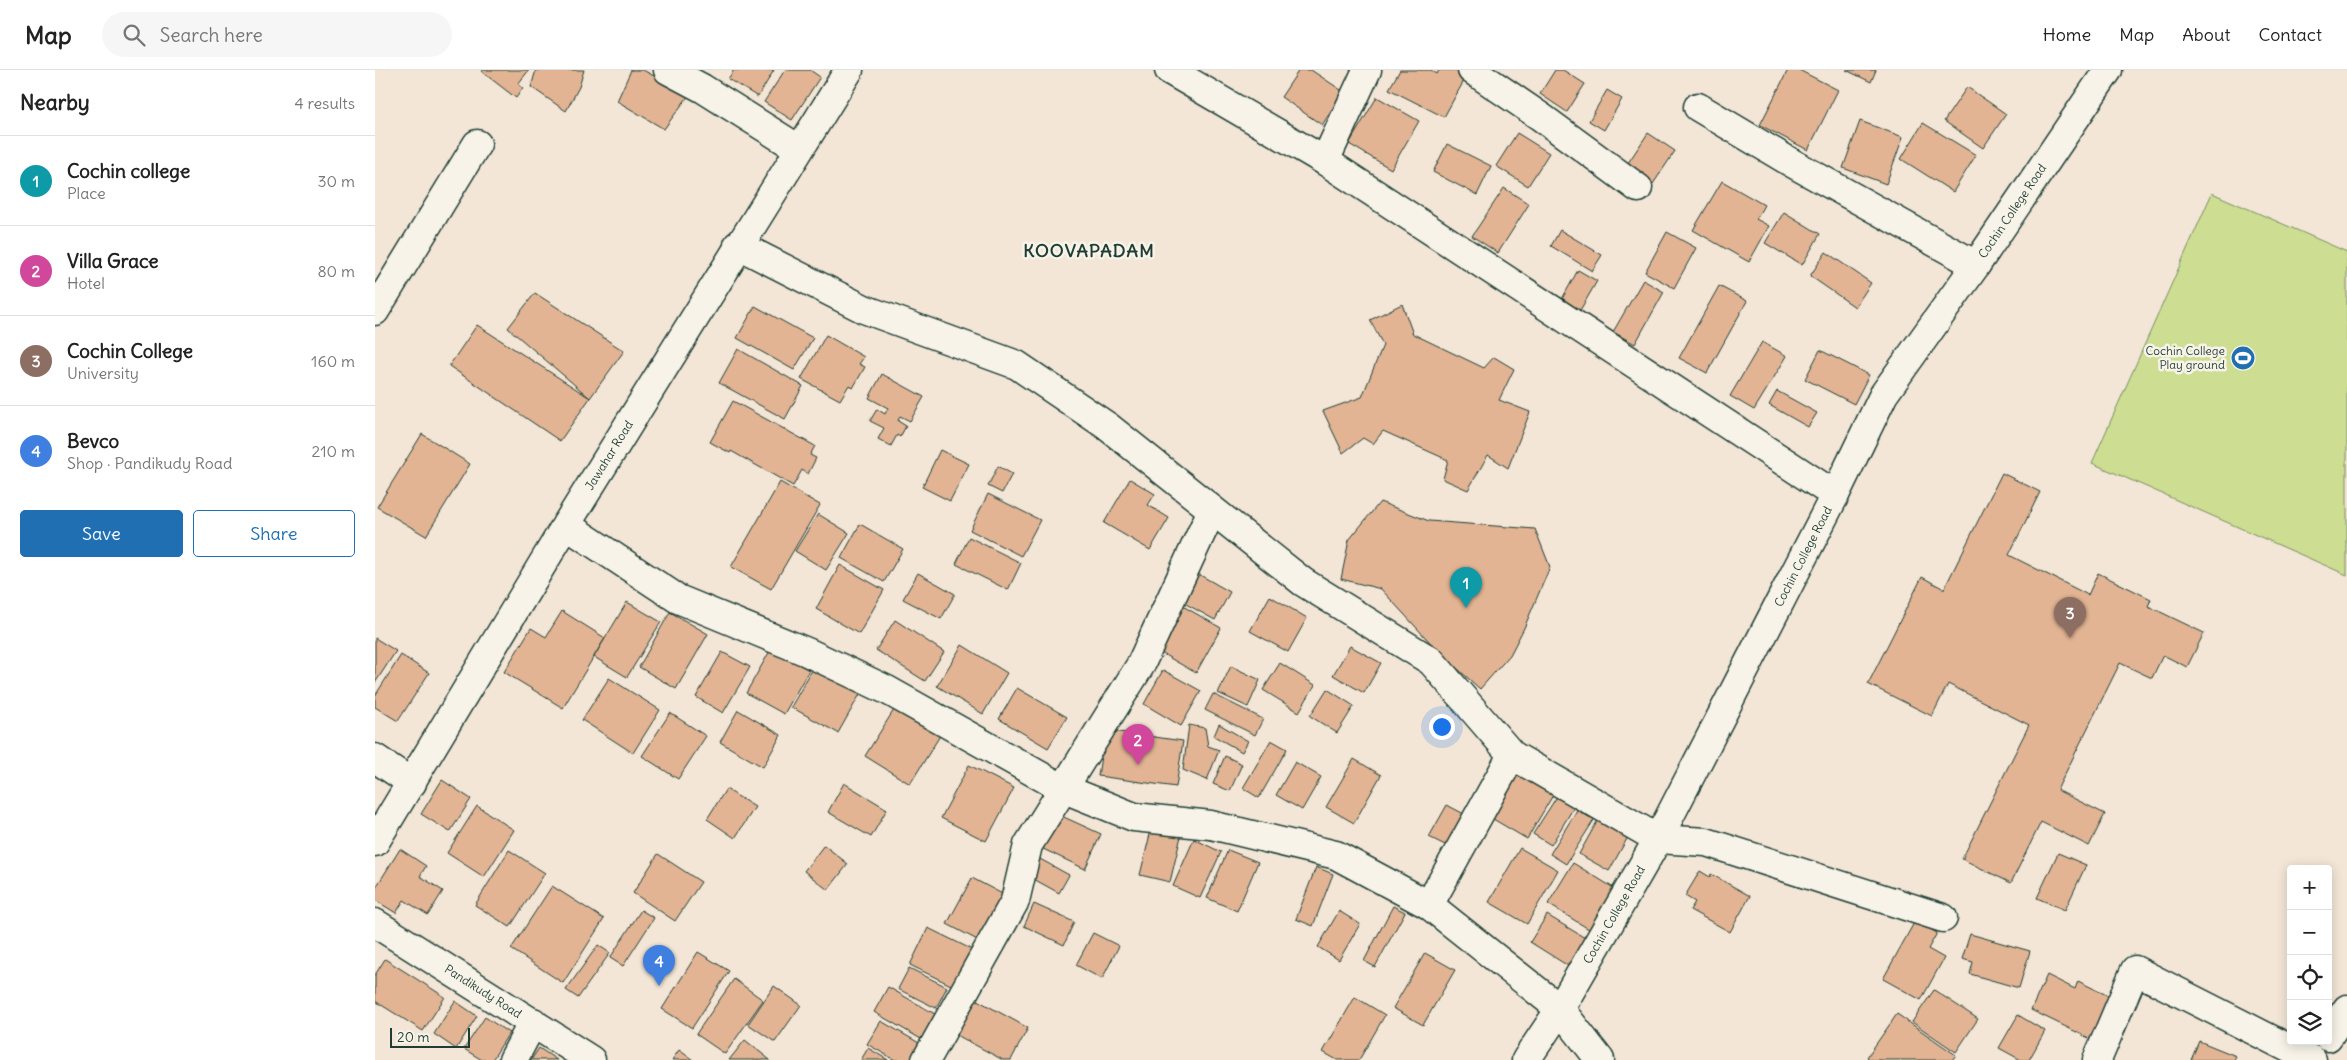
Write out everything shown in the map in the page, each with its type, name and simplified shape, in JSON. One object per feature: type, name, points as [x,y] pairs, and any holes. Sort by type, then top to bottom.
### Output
[{"type":"street","points":[[668,70],[708,79],[799,149]]},
{"type":"street","name":"Jawahar Road","points":[[375,842],[566,525],[849,70]]},
{"type":"street","points":[[1169,70],[1325,161],[1835,495]]},
{"type":"street","points":[[1325,161],[1367,70]]},
{"type":"street","points":[[1472,70],[1541,117],[1637,188]]},
{"type":"street","name":"Cochin College Road","points":[[1526,1060],[1560,1009],[1658,839],[1835,495],[1884,394],[1976,265],[2108,70]]},
{"type":"street","points":[[1698,107],[1792,164],[1976,265]]},
{"type":"street","points":[[375,311],[477,144]]},
{"type":"street","points":[[738,246],[864,310],[1017,365],[1107,426],[1303,582],[1431,661],[1513,755],[1658,839],[1706,842],[1943,918]]},
{"type":"street","points":[[925,1060],[1015,901],[1028,845],[1140,666],[1212,510]]},
{"type":"street","points":[[566,525],[678,599],[807,652],[887,690],[1062,788],[1134,817],[1211,825],[1336,855],[1429,905],[1560,1009],[1600,1060]]},
{"type":"street","points":[[1429,905],[1513,755]]},
{"type":"street","points":[[375,758],[412,783]]},
{"type":"street","name":"Pandikudy Road","points":[[375,923],[591,1060]]},
{"type":"street","points":[[2097,1060],[2135,970],[2312,1060],[2322,1045]]},
{"type":"street","points":[[2332,1031],[2347,1009]]},
{"type":"street","points":[[513,1060],[533,1022]]},
{"type":"green space","name":"Cochin College Play ground","points":[[2212,193],[2347,252],[2347,575],[2092,463]]},
{"type":"building","points":[[482,70],[529,70],[518,84],[523,88],[516,98]]},
{"type":"building","points":[[536,70],[584,70],[579,87],[566,111],[531,87]]},
{"type":"building","points":[[631,70],[643,70],[689,95],[664,129],[617,101]]},
{"type":"building","points":[[734,70],[774,70],[758,97],[728,79]]},
{"type":"building","points":[[785,70],[810,70],[820,77],[792,120],[764,102]]},
{"type":"building","points":[[1299,70],[1311,70],[1344,92],[1322,125],[1281,97]]},
{"type":"building","points":[[1400,70],[1431,70],[1437,74],[1439,70],[1454,70],[1466,77],[1444,117],[1389,89]]},
{"type":"building","points":[[1555,70],[1563,70],[1585,84],[1567,112],[1540,94]]},
{"type":"building","points":[[1788,70],[1799,70],[1838,90],[1808,150],[1760,125]]},
{"type":"building","points":[[1846,70],[1876,70],[1871,82]]},
{"type":"building","points":[[1967,87],[2006,114],[1983,148],[1944,121]]},
{"type":"building","points":[[1607,90],[1622,99],[1604,130],[1589,121]]},
{"type":"building","points":[[1377,97],[1419,121],[1391,169],[1349,144]]},
{"type":"building","points":[[1860,121],[1903,137],[1886,184],[1843,168]]},
{"type":"building","points":[[1923,123],[1976,155],[1953,192],[1901,159]]},
{"type":"building","points":[[1517,133],[1549,153],[1528,186],[1496,166]]},
{"type":"building","points":[[1648,133],[1675,151],[1653,184],[1626,166]]},
{"type":"building","points":[[1447,144],[1491,166],[1477,195],[1433,172]]},
{"type":"building","points":[[1722,181],[1764,205],[1756,219],[1769,226],[1749,262],[1693,230]]},
{"type":"building","points":[[1504,188],[1529,204],[1498,253],[1472,236]]},
{"type":"building","points":[[1784,212],[1820,234],[1802,265],[1765,243]]},
{"type":"building","points":[[1560,230],[1602,255],[1592,271],[1551,246]]},
{"type":"building","points":[[1667,232],[1696,248],[1674,288],[1645,272]]},
{"type":"building","points":[[1826,252],[1871,283],[1855,307],[1810,276]]},
{"type":"building","points":[[1578,270],[1597,281],[1575,319],[1557,308]]},
{"type":"building","points":[[1643,280],[1664,292],[1635,344],[1613,332]]},
{"type":"building","points":[[1719,286],[1747,301],[1707,373],[1679,358]]},
{"type":"building","points":[[535,293],[624,351],[590,398],[508,328]]},
{"type":"building","points":[[1402,304],[1413,334],[1484,368],[1494,357],[1514,369],[1499,400],[1530,412],[1508,468],[1488,455],[1468,490],[1443,479],[1448,460],[1383,431],[1373,444],[1363,438],[1343,453],[1323,411],[1362,397],[1383,345],[1370,320]]},
{"type":"building","points":[[755,306],[813,338],[794,370],[737,338]]},
{"type":"building","points":[[477,325],[590,398],[560,441],[449,366]]},
{"type":"building","points":[[826,335],[864,357],[859,364],[865,367],[853,388],[849,385],[840,400],[801,379]]},
{"type":"building","points":[[1762,342],[1787,356],[1754,410],[1730,396]]},
{"type":"building","points":[[738,349],[803,386],[785,419],[719,383]]},
{"type":"building","points":[[1820,350],[1869,375],[1854,404],[1805,379]]},
{"type":"building","points":[[882,374],[924,397],[910,421],[900,416],[898,421],[906,426],[900,437],[897,435],[891,446],[878,439],[884,428],[870,421],[877,409],[885,414],[888,408],[869,398]]},
{"type":"building","points":[[1777,391],[1817,413],[1808,427],[1769,405]]},
{"type":"building","points":[[733,401],[815,446],[810,455],[816,458],[808,474],[802,470],[793,486],[731,451],[730,453],[710,442]]},
{"type":"building","points":[[422,434],[470,464],[426,536],[377,507]]},
{"type":"building","points":[[940,450],[969,464],[950,501],[922,487]]},
{"type":"building","points":[[998,466],[1012,474],[1002,493],[988,486]]},
{"type":"building","points":[[2002,473],[2040,492],[2009,555],[2088,595],[2098,573],[2151,599],[2148,606],[2204,633],[2187,667],[2163,655],[2152,678],[2120,663],[2057,790],[2105,814],[2089,846],[2041,822],[2011,883],[1962,859],[2029,725],[1948,684],[1932,716],[1868,684],[1922,577],[1944,589]]},
{"type":"building","points":[[1130,479],[1155,494],[1148,505],[1169,518],[1150,550],[1104,523]]},
{"type":"building","points":[[780,482],[820,505],[771,589],[731,567]]},
{"type":"building","points":[[988,494],[1040,520],[1021,556],[970,530]]},
{"type":"building","points":[[1380,502],[1429,521],[1535,529],[1550,567],[1524,628],[1510,655],[1480,689],[1437,650],[1381,589],[1341,579],[1349,540]]},
{"type":"building","points":[[818,514],[849,533],[826,570],[795,551]]},
{"type":"building","points":[[860,524],[903,549],[884,582],[841,558]]},
{"type":"building","points":[[969,537],[1021,563],[1008,590],[956,564]]},
{"type":"building","points":[[840,565],[884,590],[859,634],[816,609]]},
{"type":"building","points":[[1193,571],[1230,592],[1215,620],[1177,599]]},
{"type":"building","points":[[918,573],[955,594],[941,619],[903,599]]},
{"type":"building","points":[[1270,596],[1307,618],[1288,652],[1250,631]]},
{"type":"building","points":[[627,602],[661,622],[627,677],[594,657]]},
{"type":"building","points":[[1181,605],[1221,628],[1196,673],[1156,650]]},
{"type":"building","points":[[562,611],[605,638],[563,708],[504,672],[531,628],[546,637]]},
{"type":"building","points":[[670,612],[708,634],[676,689],[639,667]]},
{"type":"building","points":[[895,620],[944,652],[925,681],[876,650]]},
{"type":"building","points":[[375,638],[396,651],[375,683]]},
{"type":"building","points":[[962,645],[1007,673],[983,714],[937,686]]},
{"type":"building","points":[[1350,646],[1381,663],[1364,693],[1333,675]]},
{"type":"building","points":[[771,649],[809,670],[784,714],[746,693]]},
{"type":"building","points":[[722,652],[750,667],[723,713],[696,697]]},
{"type":"building","points":[[401,655],[429,673],[398,721],[375,707],[375,696]]},
{"type":"building","points":[[816,663],[863,689],[838,733],[791,707]]},
{"type":"building","points":[[1280,663],[1315,685],[1299,712],[1263,690]]},
{"type":"building","points":[[1231,666],[1260,680],[1248,707],[1218,693]]},
{"type":"building","points":[[1163,670],[1201,691],[1181,726],[1144,704]]},
{"type":"building","points":[[609,678],[660,710],[633,753],[582,720]]},
{"type":"building","points":[[1017,688],[1067,717],[1048,748],[999,719]]},
{"type":"building","points":[[1327,689],[1354,706],[1337,733],[1310,716]]},
{"type":"building","points":[[1213,694],[1263,719],[1255,735],[1205,710]]},
{"type":"building","points":[[897,705],[941,734],[910,784],[865,756]]},
{"type":"building","points":[[738,710],[781,735],[763,767],[720,742]]},
{"type":"building","points":[[670,713],[706,736],[678,779],[642,756]]},
{"type":"building","points":[[1219,724],[1248,741],[1242,752],[1214,736]]},
{"type":"building","points":[[1189,725],[1205,728],[1208,746],[1219,750],[1207,780],[1183,770]]},
{"type":"building","points":[[1105,730],[1183,741],[1176,787],[1098,776]]},
{"type":"building","points":[[1271,740],[1287,749],[1259,798],[1243,788]]},
{"type":"building","points":[[1225,756],[1242,764],[1230,791],[1213,784]]},
{"type":"building","points":[[1354,759],[1381,775],[1354,823],[1326,807]]},
{"type":"building","points":[[1295,762],[1321,777],[1302,810],[1276,795]]},
{"type":"building","points":[[969,765],[1014,788],[986,841],[941,818]]},
{"type":"building","points":[[1518,767],[1556,790],[1527,839],[1488,816]]},
{"type":"building","points":[[442,780],[471,799],[450,832],[421,814]]},
{"type":"building","points":[[844,783],[887,809],[871,837],[828,812]]},
{"type":"building","points":[[1563,787],[1580,797],[1551,845],[1533,834]]},
{"type":"building","points":[[726,789],[755,807],[735,838],[707,819]]},
{"type":"building","points":[[1447,805],[1464,814],[1447,846],[1429,837]]},
{"type":"building","points":[[477,806],[514,830],[484,877],[447,853]]},
{"type":"building","points":[[1577,810],[1594,820],[1566,864],[1550,854]]},
{"type":"building","points":[[1055,813],[1101,834],[1085,869],[1039,847]]},
{"type":"building","points":[[1598,820],[1628,837],[1609,871],[1579,854]]},
{"type":"building","points":[[1152,826],[1182,832],[1170,882],[1140,875]]},
{"type":"building","points":[[1194,839],[1221,852],[1200,898],[1173,886]]},
{"type":"building","points":[[824,845],[848,864],[828,890],[804,871]]},
{"type":"building","points":[[1520,848],[1558,870],[1527,924],[1489,902]]},
{"type":"building","points":[[400,849],[426,866],[420,876],[443,891],[428,915],[404,900],[396,913],[375,900],[375,889]]},
{"type":"building","points":[[509,850],[545,873],[510,927],[475,905]]},
{"type":"building","points":[[1228,850],[1258,862],[1237,911],[1207,898]]},
{"type":"building","points":[[2058,853],[2086,865],[2065,910],[2037,898]]},
{"type":"building","points":[[658,854],[701,882],[675,921],[633,893]]},
{"type":"building","points":[[1040,859],[1069,875],[1059,893],[1030,877]]},
{"type":"building","points":[[1573,863],[1617,890],[1592,931],[1548,904]]},
{"type":"building","points":[[1316,867],[1333,874],[1313,926],[1296,919]]},
{"type":"building","points":[[1700,871],[1710,877],[1711,874],[1750,896],[1730,932],[1690,910],[1695,902],[1685,896]]},
{"type":"building","points":[[972,878],[1010,898],[985,944],[947,924]]},
{"type":"building","points":[[552,886],[604,919],[563,983],[511,949]]},
{"type":"building","points":[[1034,904],[1074,922],[1064,945],[1024,926]]},
{"type":"building","points":[[1393,906],[1405,912],[1375,967],[1364,961]]},
{"type":"building","points":[[641,910],[654,918],[623,966],[610,958]]},
{"type":"building","points":[[1339,911],[1360,924],[1339,960],[1318,947]]},
{"type":"building","points":[[1547,915],[1590,941],[1573,969],[1530,942]]},
{"type":"building","points":[[1915,921],[1937,933],[1928,949],[1944,958],[1921,1000],[1883,979]]},
{"type":"building","points":[[928,928],[973,950],[955,987],[910,965]]},
{"type":"building","points":[[1093,933],[1119,946],[1102,979],[1076,965]]},
{"type":"building","points":[[1970,934],[2030,951],[2019,988],[1970,974],[1973,962],[1962,959]]},
{"type":"building","points":[[598,945],[610,953],[578,998],[566,990]]},
{"type":"building","points":[[698,952],[729,971],[692,1028],[662,1009]]},
{"type":"building","points":[[1425,953],[1455,970],[1423,1025],[1393,1008]]},
{"type":"building","points":[[385,959],[445,997],[423,1031],[375,1001],[375,975]]},
{"type":"building","points":[[909,968],[947,987],[936,1008],[898,989]]},
{"type":"building","points":[[2047,975],[2075,989],[2078,981],[2113,998],[2093,1040],[2031,1010]]},
{"type":"building","points":[[734,979],[763,1000],[725,1054],[696,1034]]},
{"type":"building","points":[[774,986],[801,1005],[775,1042],[748,1024]]},
{"type":"building","points":[[888,987],[935,1014],[921,1039],[874,1012]]},
{"type":"building","points":[[1934,990],[1978,1019],[1956,1052],[1912,1022]]},
{"type":"building","points":[[970,996],[1028,1028],[1011,1060],[1003,1060],[951,1032]]},
{"type":"building","points":[[1355,997],[1385,1015],[1359,1060],[1337,1060],[1323,1052]]},
{"type":"building","points":[[455,1001],[477,1016],[456,1049],[434,1034]]},
{"type":"building","points":[[1897,1014],[1956,1055],[1952,1060],[1871,1060],[1867,1057]]},
{"type":"building","points":[[2018,1015],[2045,1031],[2029,1060],[2021,1060],[1999,1048]]},
{"type":"building","points":[[485,1017],[509,1033],[492,1060],[482,1060],[464,1049]]},
{"type":"building","points":[[881,1021],[926,1047],[918,1060],[895,1060],[867,1044]]},
{"type":"building","points":[[745,1040],[770,1060],[729,1060]]},
{"type":"building","points":[[2199,1041],[2236,1056],[2234,1060],[2191,1060]]},
{"type":"building","points":[[539,1048],[557,1060],[531,1060]]},
{"type":"building","points":[[868,1048],[888,1060],[861,1060]]},
{"type":"building","points":[[679,1050],[693,1060],[672,1060]]},
{"type":"place","name":"Cochin College Play ground","points":[[2243,358]]},
{"type":"place","name":"Cochin college","points":[[1466,608]]},
{"type":"place","name":"Cochin College","points":[[2070,638]]},
{"type":"place","name":"Villa Grace","points":[[1138,765]]},
{"type":"place","name":"Bevco","points":[[659,986]]},
{"type":"district","name":"KOOVAPADAM","points":[[1089,251]]}]
